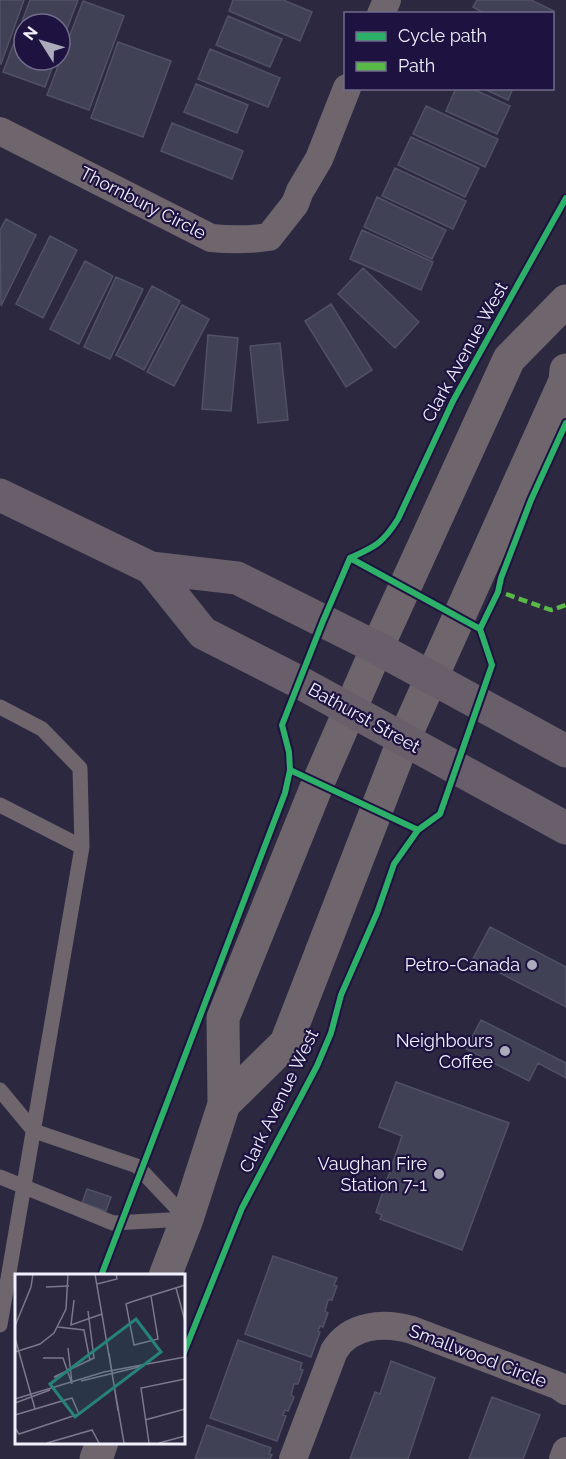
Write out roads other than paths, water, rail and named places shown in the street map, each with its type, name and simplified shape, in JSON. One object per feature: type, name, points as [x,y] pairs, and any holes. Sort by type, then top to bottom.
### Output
[{"type":"main road","name":"Bathurst Street","points":[[0,495],[151,568],[237,578],[377,648],[566,751]]},
{"type":"main road","name":"Bathurst Street","points":[[151,568],[203,633],[299,682],[566,828]]},
{"type":"street","name":"Thornbury Circle","points":[[0,131],[211,238],[237,241],[256,239],[269,237],[295,204],[319,159],[346,90]]},
{"type":"street","name":"Clark Avenue West","points":[[166,1274],[187,1219],[224,1104],[223,1018],[318,783],[509,360],[566,301]]},
{"type":"street","name":"Clark Avenue West","points":[[224,1104],[286,1043],[404,739],[565,381],[566,370]]},
{"type":"street","name":"Smallwood Circle","points":[[293,1459],[334,1351],[343,1339],[364,1329],[387,1326],[412,1330],[560,1386],[566,1391]]},
{"type":"street","points":[[96,1459],[102,1444]]},
{"type":"street","points":[[563,1459],[566,1451]]},
{"type":"lane","points":[[0,707],[42,729],[80,768],[82,847],[24,1188],[3,1295],[0,1325]]},
{"type":"lane","points":[[0,805],[82,847]]},
{"type":"lane","points":[[0,1090],[34,1131],[137,1166],[187,1219]]},
{"type":"lane","points":[[0,1177],[113,1223],[187,1219]]},
{"type":"place","name":"Petro-Canada","points":[[532,965]]},
{"type":"place","name":"Neighbours Coffee","points":[[505,1051]]},
{"type":"place","name":"Vaughan Fire Station 7-1","points":[[439,1174]]}]
